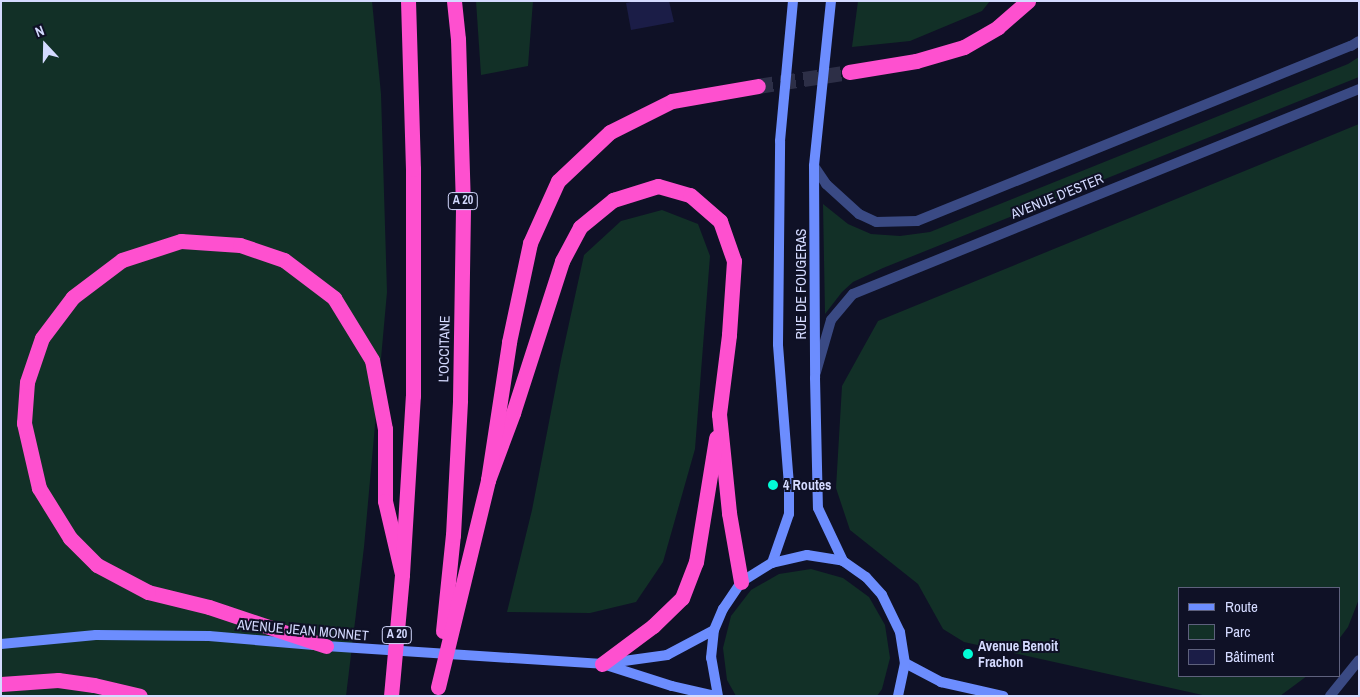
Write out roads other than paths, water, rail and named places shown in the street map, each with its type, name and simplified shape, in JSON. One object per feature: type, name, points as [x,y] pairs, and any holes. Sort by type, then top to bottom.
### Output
[{"type":"highway","name":"A 20","points":[[391,696],[402,574],[412,396],[413,169],[408,1]]},
{"type":"highway","name":"L'OCCITANE","points":[[437,691],[453,535],[460,400],[463,207],[458,38],[454,1]]},
{"type":"highway","points":[[848,72],[916,62],[964,47],[998,27],[1028,1]]},
{"type":"highway","points":[[437,691],[488,480],[509,342],[530,243],[558,181],[610,132],[672,101],[758,86]]},
{"type":"highway","points":[[488,480],[513,413],[562,261],[580,227],[613,200],[658,186],[690,195],[720,221],[734,261],[729,335],[696,562],[682,598],[653,626],[602,664]]},
{"type":"highway","points":[[326,646],[210,607],[148,592],[97,565],[70,538],[39,488],[24,423],[27,382],[42,338],[73,297],[122,260],[181,241],[240,245],[284,260],[334,298],[372,360],[385,429],[385,501],[402,574]]},
{"type":"highway","points":[[719,414],[730,513],[741,582]]},
{"type":"highway","points":[[1,684],[58,680],[94,685],[140,696]]},
{"type":"main road","name":"RUE DE FOUGERAS","points":[[772,563],[789,514],[789,485],[778,344],[780,141],[793,1]]},
{"type":"main road","name":"RUE DE FOUGERAS","points":[[832,1],[814,166],[815,378],[818,508],[843,561]]},
{"type":"main road","points":[[718,696],[711,658],[714,630],[723,609],[741,582],[772,563],[806,555],[843,561],[866,577],[882,594],[900,632],[904,663],[898,696]]},
{"type":"main road","name":"AVENUE JEAN MONNET","points":[[1,644],[96,635],[190,636],[602,664],[667,655],[714,630]]},
{"type":"main road","points":[[904,663],[941,682],[1003,696]]},
{"type":"main road","name":"AVENUE JEAN MONNET","points":[[602,664],[672,686],[715,696]]},
{"type":"street","points":[[814,166],[826,184],[859,214],[876,222],[917,221],[1351,46],[1359,41]]},
{"type":"street","name":"AVENUE D'ESTER","points":[[815,378],[831,320],[853,294],[1359,89]]},
{"type":"street","points":[[1330,696],[1359,660]]},
{"type":"tunnel","points":[[758,86],[849,72]]},
{"type":"place","name":"4 Routes","points":[[773,485]]},
{"type":"place","name":"Avenue Benoit Frachon","points":[[968,654]]}]
